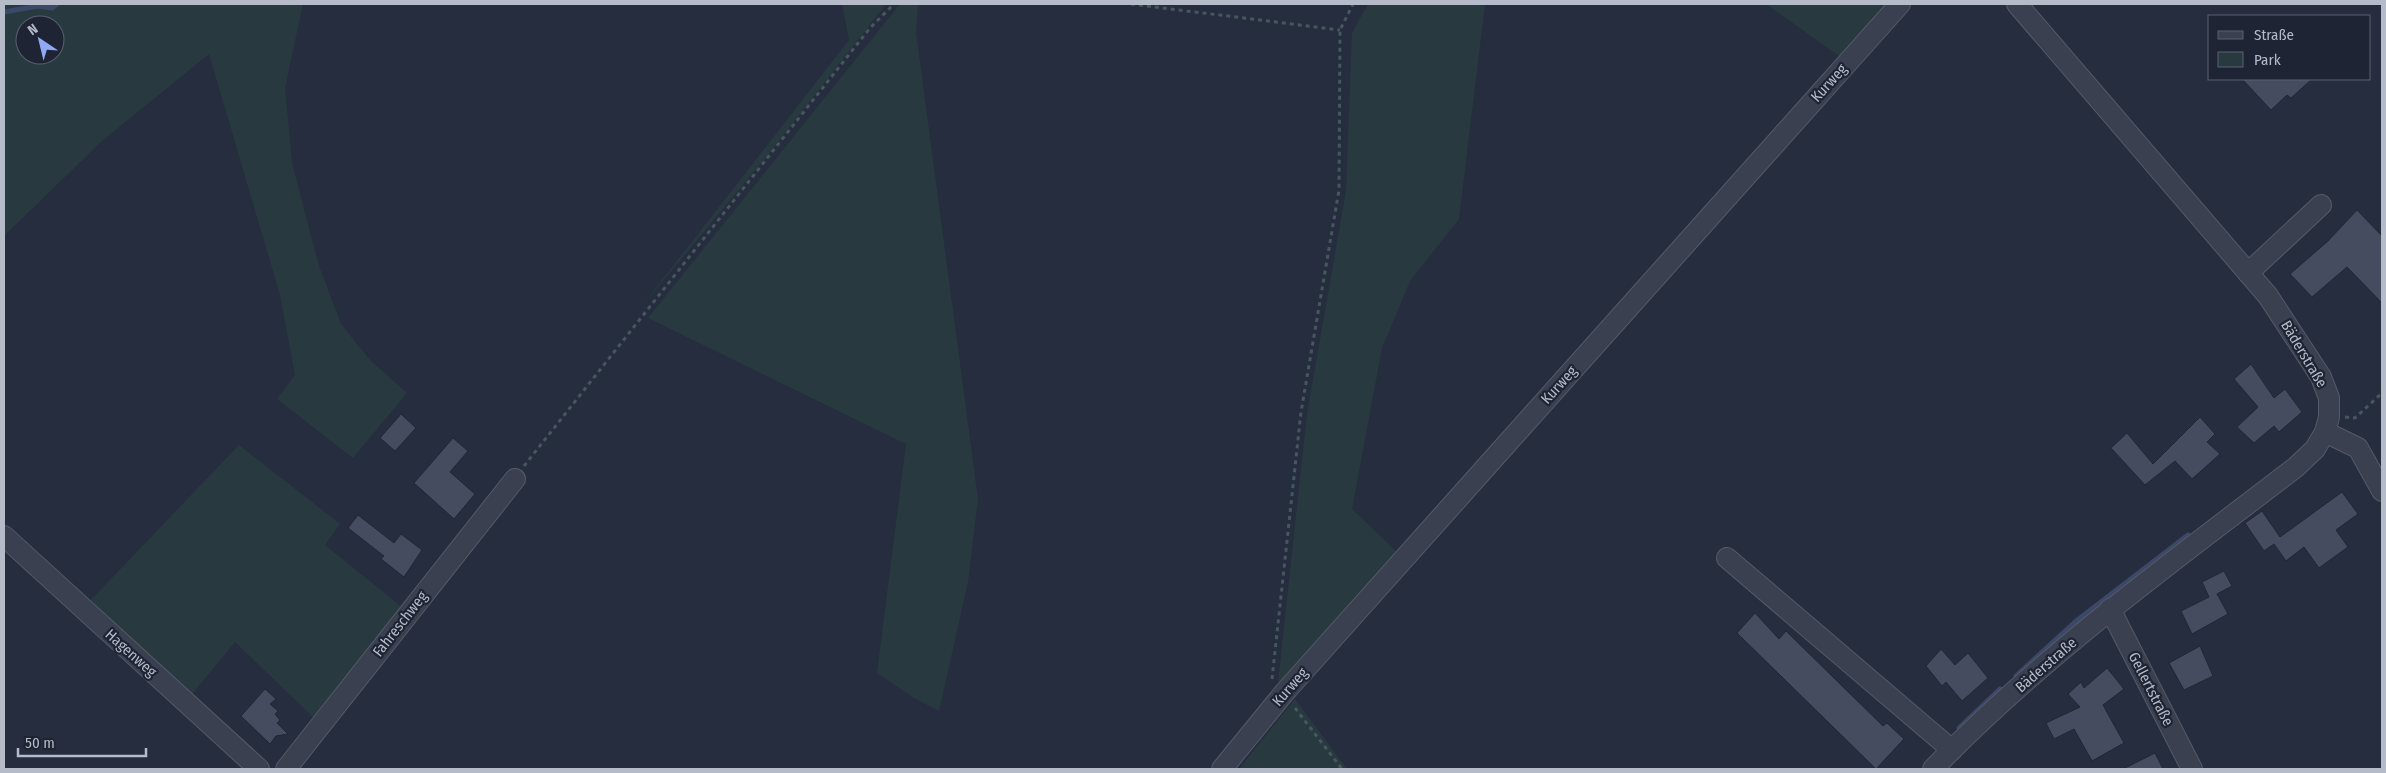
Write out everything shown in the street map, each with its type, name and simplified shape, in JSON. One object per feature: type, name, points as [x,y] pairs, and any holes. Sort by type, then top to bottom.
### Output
[{"type":"street","name":"Kurweg","points":[[1222,769],[1278,688],[1900,4]]},
{"type":"street","name":"Bäderstraße","points":[[1933,769],[2110,610],[2296,467],[2315,449],[2327,425],[2329,398],[2321,377],[2268,296],[2017,4]]},
{"type":"street","points":[[2248,273],[2321,205]]},
{"type":"street","points":[[2327,425],[2358,448],[2382,491]]},
{"type":"street","name":"Fahreschweg","points":[[286,769],[515,478]]},
{"type":"street","name":"Hagenweg","points":[[4,536],[259,769]]},
{"type":"street","points":[[1727,558],[1952,750]]},
{"type":"street","name":"Gellertstraße","points":[[2110,610],[2192,769]]},
{"type":"path","points":[[515,478],[870,28],[894,4]]},
{"type":"path","points":[[1131,4],[1340,30]]},
{"type":"path","points":[[1342,769],[1278,688],[1301,412],[1339,190],[1340,30],[1353,4]]},
{"type":"path","points":[[2327,425],[2355,418],[2382,393]]},
{"type":"green space","points":[[4,4],[303,4],[285,88],[292,163],[319,266],[341,324],[370,360],[407,393],[353,458],[277,399],[295,375],[280,295],[209,54],[102,141],[4,236]]},
{"type":"green space","points":[[842,4],[886,4],[767,156],[638,311],[849,40]]},
{"type":"green space","points":[[900,4],[918,4],[916,32],[978,499],[968,582],[939,711],[914,698],[877,673],[906,444],[648,318]]},
{"type":"green space","points":[[1368,4],[1485,4],[1459,219],[1410,281],[1382,348],[1352,509],[1398,553],[1277,692],[1307,414],[1346,191],[1352,33]]},
{"type":"green space","points":[[1766,4],[1889,4],[1839,56]]},
{"type":"green space","points":[[239,445],[340,524],[325,545],[403,608],[316,720],[235,642],[189,698],[87,604]]},
{"type":"green space","points":[[1295,699],[1347,769],[1239,769]]},
{"type":"building","points":[[2243,80],[2311,80],[2291,98],[2287,95],[2271,110]]},
{"type":"building","points":[[2357,210],[2382,236],[2382,303],[2347,267],[2312,297],[2290,274],[2328,241]]},
{"type":"building","points":[[2251,364],[2274,398],[2285,389],[2302,412],[2279,432],[2274,426],[2254,443],[2237,427],[2258,407],[2234,379]]},
{"type":"building","points":[[401,414],[416,428],[395,451],[380,438]]},
{"type":"building","points":[[2200,417],[2215,434],[2207,442],[2220,454],[2192,479],[2175,461],[2145,485],[2111,448],[2127,433],[2153,464]]},
{"type":"building","points":[[453,438],[468,451],[450,472],[475,494],[454,519],[414,483]]},
{"type":"building","points":[[2342,492],[2358,514],[2336,530],[2348,547],[2319,568],[2304,547],[2286,561],[2274,544],[2264,551],[2245,523],[2262,511],[2280,537]]},
{"type":"building","points":[[358,515],[394,543],[401,534],[422,550],[404,577],[381,559],[384,556],[348,528]]},
{"type":"building","points":[[2224,571],[2232,586],[2217,594],[2228,614],[2192,634],[2181,611],[2209,597],[2202,582]]},
{"type":"building","points":[[1755,613],[1779,639],[1786,631],[1883,726],[1887,723],[1904,739],[1876,769],[1737,633]]},
{"type":"building","points":[[2200,646],[2213,676],[2184,690],[2169,663]]},
{"type":"building","points":[[1941,649],[1955,665],[1968,653],[1988,678],[1962,701],[1946,682],[1942,686],[1926,666]]},
{"type":"building","points":[[2107,668],[2124,689],[2103,705],[2124,743],[2092,761],[2074,729],[2054,739],[2046,723],[2080,707],[2068,694],[2081,682],[2084,688]]},
{"type":"building","points":[[265,689],[276,699],[270,704],[278,711],[275,714],[280,720],[277,723],[288,734],[276,736],[270,744],[241,716]]},
{"type":"building","points":[[2155,753],[2163,769],[2123,769]]},
{"type":"waterway","points":[[4,12],[38,6],[52,8],[57,4]]},
{"type":"waterway","points":[[2016,676],[2075,622],[2188,535]]},
{"type":"waterway","points":[[1959,728],[2000,689]]}]
